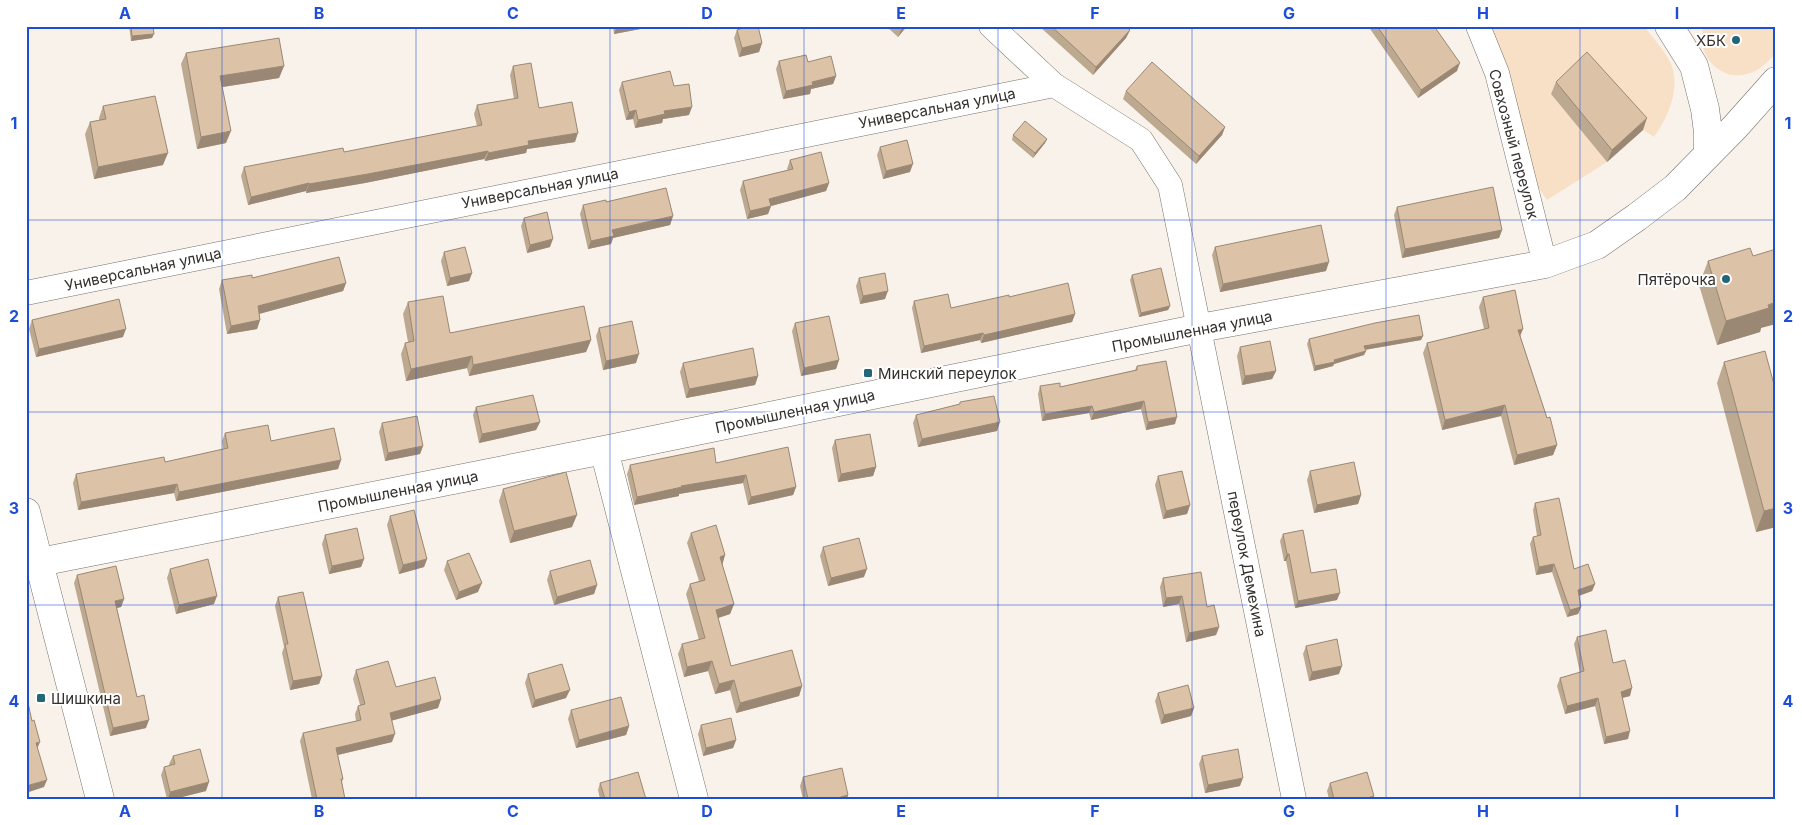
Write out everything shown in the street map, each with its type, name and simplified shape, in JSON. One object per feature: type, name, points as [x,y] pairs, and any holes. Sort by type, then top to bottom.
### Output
[{"type":"main road","points":[[1669,26],[1694,66],[1705,109],[1708,153]]},
{"type":"main road","name":"Промышленная улица","points":[[33,563],[604,450],[1200,328],[1545,264],[1597,245],[1675,188],[1735,127],[1776,81]]},
{"type":"main road","points":[[604,450],[694,799]]},
{"type":"main road","points":[[26,512],[33,563],[100,799]]},
{"type":"street","points":[[991,26],[1054,85],[1141,140],[1170,185],[1200,328]]},
{"type":"street","name":"Совхозный переулок","points":[[1478,26],[1497,73],[1545,264]]},
{"type":"street","name":"Универсальная улица","points":[[26,293],[1054,85]]},
{"type":"street","name":"переулок Демехина","points":[[1200,328],[1294,799]]},
{"type":"shaded area","points":[[1488,26],[1644,26],[1666,54],[1674,73],[1674,93],[1664,121],[1654,137],[1643,130],[1583,65],[1551,94],[1607,162],[1547,200],[1536,184],[1519,114]]},
{"type":"shaded area","points":[[1704,26],[1776,26],[1776,53],[1763,66],[1752,73],[1727,74],[1712,63],[1706,55],[1702,36]]},
{"type":"building","points":[[131,26],[153,26],[154,34],[132,36]]},
{"type":"building","points":[[749,26],[758,26],[762,43],[742,48],[737,30]]},
{"type":"building","points":[[1051,26],[1125,26],[1130,30],[1096,67]]},
{"type":"building","points":[[1377,26],[1434,26],[1460,63],[1421,90]]},
{"type":"building","points":[[279,38],[284,66],[220,76],[231,131],[201,137],[186,53]]},
{"type":"building","points":[[1587,52],[1647,118],[1612,150],[1556,82]]},
{"type":"building","points":[[806,55],[808,62],[831,56],[836,76],[812,82],[813,85],[786,91],[779,61]]},
{"type":"building","points":[[1152,62],[1225,127],[1199,156],[1126,91]]},
{"type":"building","points":[[531,63],[539,108],[572,102],[578,133],[528,141],[529,145],[488,153],[488,151],[368,174],[309,183],[251,197],[244,167],[343,148],[344,152],[482,125],[477,105],[518,98],[513,66]]},
{"type":"building","points":[[670,71],[674,86],[689,84],[692,107],[664,111],[665,114],[638,120],[636,110],[629,112],[622,82]]},
{"type":"building","points":[[155,96],[168,153],[98,167],[90,122],[106,119],[103,106]]},
{"type":"building","points":[[1025,121],[1047,139],[1035,153],[1013,135]]},
{"type":"building","points":[[907,140],[913,164],[886,171],[880,147]]},
{"type":"building","points":[[821,152],[829,183],[769,199],[771,206],[750,211],[743,181],[793,169],[790,160]]},
{"type":"building","points":[[1493,187],[1502,230],[1405,249],[1397,207]]},
{"type":"building","points":[[666,188],[673,216],[612,230],[614,236],[591,241],[583,205],[606,200],[606,202]]},
{"type":"building","points":[[547,212],[553,239],[530,245],[524,218]]},
{"type":"building","points":[[1321,225],[1329,262],[1223,284],[1215,247]]},
{"type":"building","points":[[465,247],[472,273],[450,278],[444,252]]},
{"type":"building","points":[[1750,248],[1753,256],[1776,249],[1776,302],[1768,305],[1769,308],[1726,321],[1708,261]]},
{"type":"building","points":[[339,257],[346,283],[258,306],[260,320],[231,326],[222,280],[252,275],[252,278]]},
{"type":"building","points":[[1161,268],[1170,306],[1141,313],[1132,275]]},
{"type":"building","points":[[885,273],[888,291],[863,296],[859,278]]},
{"type":"building","points":[[1068,283],[1075,314],[984,335],[983,333],[924,346],[914,301],[948,294],[951,308]]},
{"type":"building","points":[[1515,290],[1523,329],[1518,330],[1547,418],[1550,417],[1557,445],[1517,455],[1505,405],[1445,420],[1427,343],[1489,328],[1483,297]]},
{"type":"building","points":[[443,296],[450,333],[584,306],[591,340],[473,365],[472,356],[411,369],[405,343],[414,341],[408,302]]},
{"type":"building","points":[[119,299],[126,329],[39,349],[32,320]]},
{"type":"building","points":[[1419,315],[1423,336],[1364,346],[1366,351],[1334,360],[1335,362],[1315,366],[1309,339],[1375,323]]},
{"type":"building","points":[[829,316],[839,360],[804,368],[795,323]]},
{"type":"building","points":[[632,321],[639,354],[606,361],[599,328]]},
{"type":"building","points":[[1270,341],[1276,371],[1245,376],[1240,347]]},
{"type":"building","points":[[753,348],[758,376],[689,389],[683,363]]},
{"type":"building","points":[[1765,351],[1776,392],[1776,508],[1764,511],[1724,362]]},
{"type":"building","points":[[1166,361],[1177,417],[1148,422],[1144,401],[1094,412],[1092,406],[1045,414],[1040,386],[1060,383],[1060,387],[1137,370],[1137,366]]},
{"type":"building","points":[[533,395],[540,422],[482,434],[476,407]]},
{"type":"building","points":[[994,396],[1000,422],[922,439],[916,415],[960,404],[960,402]]},
{"type":"building","points":[[417,416],[423,446],[388,453],[382,423]]},
{"type":"building","points":[[268,425],[271,441],[334,428],[341,460],[179,492],[177,484],[81,502],[76,474],[164,457],[165,462],[228,448],[225,433]]},
{"type":"building","points":[[870,434],[876,467],[841,474],[835,440]]},
{"type":"building","points":[[788,447],[796,487],[751,497],[746,475],[681,486],[637,497],[630,465],[714,448],[716,463]]},
{"type":"building","points":[[1354,462],[1361,495],[1317,505],[1310,471]]},
{"type":"building","points":[[1182,471],[1190,505],[1166,511],[1158,476]]},
{"type":"building","points":[[566,472],[577,515],[514,531],[503,489]]},
{"type":"building","points":[[1559,498],[1574,569],[1588,564],[1595,584],[1578,590],[1581,607],[1570,610],[1554,564],[1539,567],[1533,537],[1541,535],[1535,503]]},
{"type":"building","points":[[414,510],[427,559],[403,565],[390,516]]},
{"type":"building","points":[[716,525],[725,555],[720,557],[734,604],[716,610],[731,666],[792,650],[802,686],[740,703],[734,680],[719,684],[712,661],[687,667],[682,644],[705,638],[690,584],[705,580],[691,533]]},
{"type":"building","points":[[357,528],[364,559],[332,566],[325,535]]},
{"type":"building","points":[[1303,530],[1311,573],[1336,569],[1340,593],[1298,601],[1283,534]]},
{"type":"building","points":[[859,538],[867,569],[831,578],[823,547]]},
{"type":"building","points":[[469,553],[482,583],[459,592],[447,561]]},
{"type":"building","points":[[208,559],[217,596],[179,605],[170,569]]},
{"type":"building","points":[[590,560],[597,585],[557,597],[550,571]]},
{"type":"building","points":[[116,566],[124,599],[115,601],[137,697],[144,695],[149,720],[113,728],[77,575]]},
{"type":"building","points":[[1201,572],[1207,607],[1214,605],[1219,627],[1189,633],[1182,596],[1166,598],[1163,578]]},
{"type":"building","points":[[303,592],[322,676],[293,681],[285,644],[288,644],[278,597]]},
{"type":"building","points":[[1606,630],[1613,663],[1625,660],[1632,688],[1621,692],[1630,731],[1606,737],[1598,698],[1567,706],[1560,678],[1584,671],[1577,637]]},
{"type":"building","points":[[1337,639],[1342,666],[1312,672],[1306,646]]},
{"type":"building","points":[[388,661],[396,687],[435,677],[441,699],[390,713],[395,734],[336,748],[343,779],[341,779],[345,799],[317,799],[303,733],[361,720],[358,706],[365,704],[356,670]]},
{"type":"building","points":[[562,664],[570,690],[535,700],[528,674]]},
{"type":"building","points":[[1188,685],[1194,708],[1164,715],[1158,693]]},
{"type":"building","points":[[26,694],[32,721],[34,720],[40,742],[36,743],[47,780],[26,786]]},
{"type":"building","points":[[621,697],[629,726],[579,740],[571,710]]},
{"type":"building","points":[[731,718],[736,740],[706,748],[701,725]]},
{"type":"building","points":[[200,749],[209,782],[170,792],[164,767],[175,764],[173,756]]},
{"type":"building","points":[[1238,749],[1243,778],[1208,785],[1202,756]]},
{"type":"building","points":[[842,768],[848,795],[834,799],[808,799],[803,777]]},
{"type":"building","points":[[638,772],[646,799],[605,799],[600,783]]},
{"type":"building","points":[[1367,772],[1374,796],[1364,799],[1334,799],[1330,783]]},
{"type":"place","name":"ХБК","points":[[1736,40]]},
{"type":"place","name":"Пятёрочка","points":[[1726,279]]},
{"type":"place","name":"Минский переулок","points":[[868,373]]},
{"type":"place","name":"Шишкина","points":[[41,698]]}]
